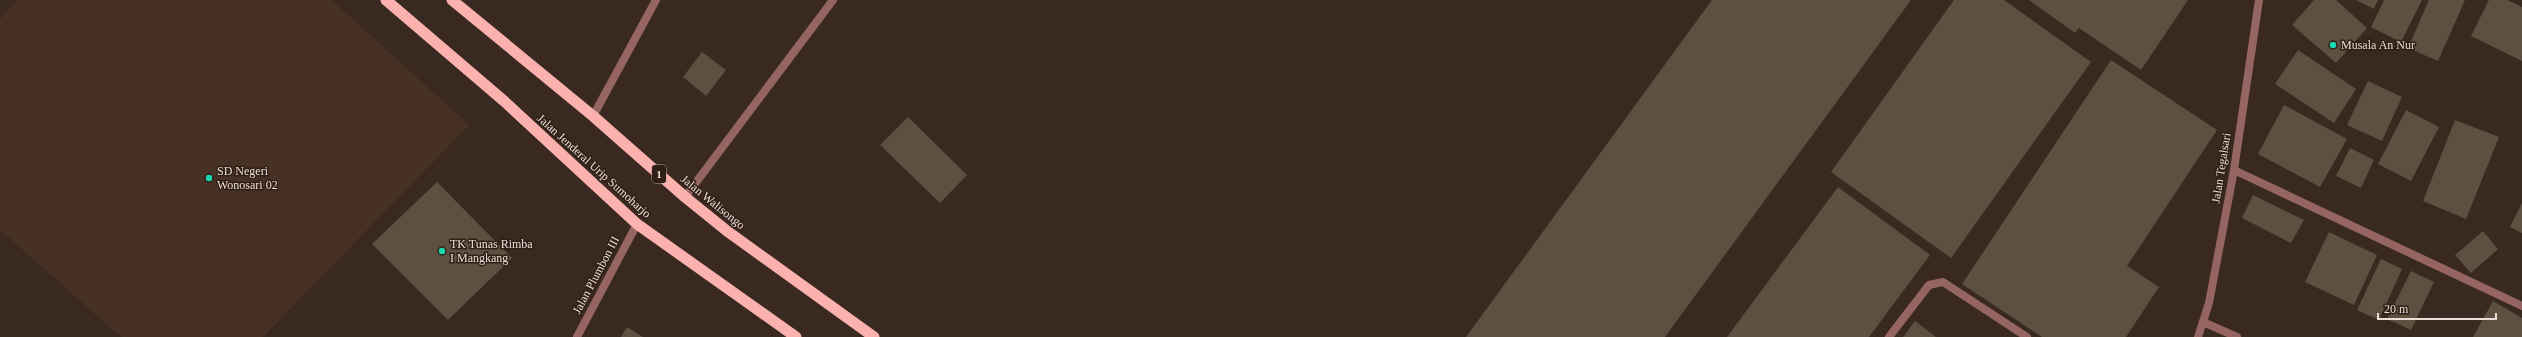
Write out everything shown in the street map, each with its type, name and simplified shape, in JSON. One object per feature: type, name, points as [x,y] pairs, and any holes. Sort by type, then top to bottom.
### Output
[{"type":"highway","name":"Jalan Jenderal Urip Sumoharjo","points":[[386,0],[504,101],[637,224],[796,337]]},
{"type":"highway","name":"Jalan Walisongo","points":[[452,0],[532,68],[593,116],[685,197],[727,231],[874,337]]},
{"type":"street","points":[[593,116],[656,0]]},
{"type":"street","points":[[685,197],[833,0]]},
{"type":"street","name":"Jalan Tegalsari","points":[[2198,337],[2209,303],[2234,170],[2259,0]]},
{"type":"street","points":[[2234,170],[2522,306]]},
{"type":"street","name":"Jalan Plumbon III","points":[[577,337],[637,224]]},
{"type":"street","points":[[1889,337],[1929,285],[1943,282],[2027,337]]},
{"type":"street","points":[[2203,322],[2237,337]]},
{"type":"shaded area","name":"SD Negeri Wonosari 02","points":[[17,0],[332,0],[469,125],[263,337],[121,337],[0,230],[0,19]]},
{"type":"building","points":[[1712,0],[1911,0],[1665,337],[1466,337]]},
{"type":"building","points":[[1954,0],[2004,0],[2091,62],[1951,258],[1831,172]]},
{"type":"building","points":[[2029,0],[2188,0],[2141,70],[2079,28],[2075,33]]},
{"type":"building","name":"Musala An Nur","points":[[2314,0],[2336,0],[2367,28],[2336,63],[2292,25]]},
{"type":"building","points":[[2356,0],[2378,0],[2374,9]]},
{"type":"building","points":[[2384,0],[2422,0],[2401,42],[2371,27]]},
{"type":"building","points":[[2429,0],[2465,0],[2438,61],[2408,48]]},
{"type":"building","points":[[2489,0],[2507,0],[2522,7],[2522,61],[2471,36]]},
{"type":"building","points":[[2298,50],[2356,89],[2334,123],[2275,84]]},
{"type":"building","points":[[702,52],[726,70],[706,96],[683,77]]},
{"type":"building","points":[[2111,60],[2217,130],[2127,266],[2159,287],[2126,337],[2042,337],[1962,284]]},
{"type":"building","points":[[2368,81],[2402,97],[2382,141],[2347,125]]},
{"type":"building","points":[[2284,105],[2347,139],[2320,187],[2258,154]]},
{"type":"building","points":[[2406,110],[2439,127],[2411,181],[2378,164]]},
{"type":"building","points":[[908,117],[967,175],[940,203],[880,145]]},
{"type":"building","points":[[2455,120],[2499,137],[2466,219],[2423,201]]},
{"type":"building","points":[[2350,148],[2374,160],[2361,188],[2336,176]]},
{"type":"building","name":"TK Tunas Rimba I Mangkang","points":[[437,182],[512,258],[448,320],[372,244]]},
{"type":"building","points":[[1838,187],[1930,255],[1869,337],[1727,337]]},
{"type":"building","points":[[2253,195],[2304,220],[2291,243],[2242,218]]},
{"type":"building","points":[[2522,203],[2522,233],[2510,227]]},
{"type":"building","points":[[2483,231],[2498,249],[2471,273],[2455,255]]},
{"type":"building","points":[[2329,232],[2377,255],[2354,305],[2305,282]]},
{"type":"building","points":[[2381,259],[2402,269],[2379,320],[2357,310]]},
{"type":"building","points":[[2411,271],[2434,282],[2411,330],[2387,319]]},
{"type":"building","points":[[2493,301],[2522,318],[2522,337],[2473,337]]},
{"type":"building","points":[[1915,321],[1936,337],[1903,337]]},
{"type":"building","points":[[627,327],[643,337],[621,337]]},
{"type":"place","name":"Musala An Nur","points":[[2333,45]]},
{"type":"place","name":"SD Negeri Wonosari 02","points":[[209,178]]},
{"type":"place","name":"TK Tunas Rimba I Mangkang","points":[[442,251]]}]
